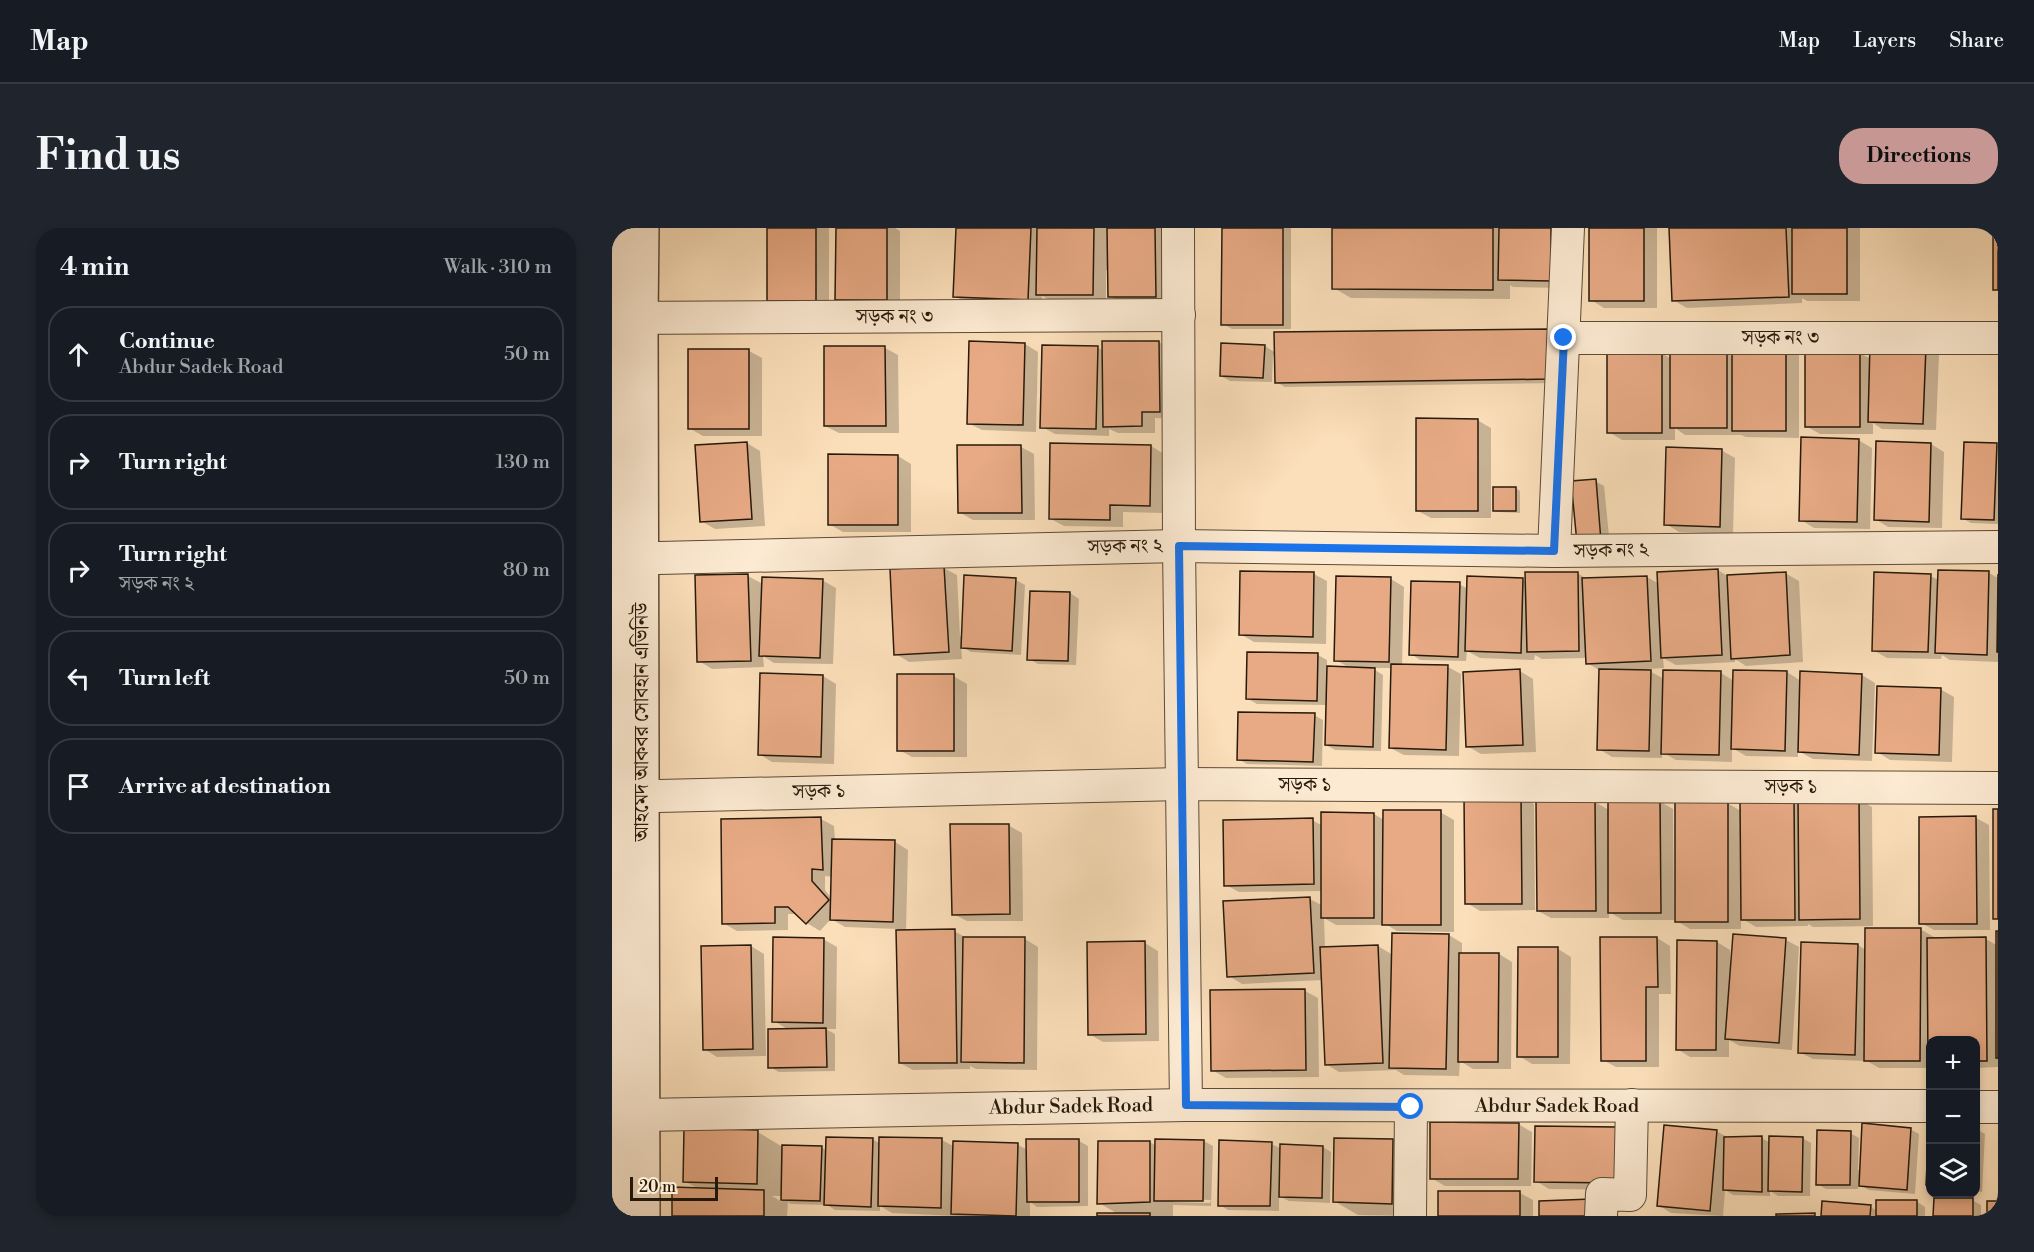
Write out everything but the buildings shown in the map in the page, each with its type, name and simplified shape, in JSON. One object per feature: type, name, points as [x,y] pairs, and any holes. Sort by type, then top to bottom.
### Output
[{"type":"street","name":"আহমেদ আকবর সোবহান এভিনিউ","points":[[613,228],[622,318],[623,1030],[616,1216]]},
{"type":"street","name":"আহমেদ আকবর সোবহান এভিনিউ","points":[[622,318],[642,228]]},
{"type":"street","points":[[1178,228],[1179,546],[1186,1105]]},
{"type":"street","points":[[1554,551],[1568,228]]},
{"type":"street","name":"সড়ক নং ৩","points":[[622,318],[1179,315]]},
{"type":"street","name":"সড়ক নং ৩","points":[[1564,338],[1998,338]]},
{"type":"street","name":"সড়ক নং ২","points":[[622,559],[1179,546],[1554,551],[1998,547]]},
{"type":"street","name":"সড়ক ১","points":[[623,797],[1182,784],[1998,788]]},
{"type":"street","name":"আহমেদ আকবর সোবহান এভিনিউ","points":[[623,1030],[643,1115],[644,1216]]},
{"type":"street","name":"Abdur Sadek Road","points":[[643,1115],[1186,1105],[1926,1106]]},
{"type":"street","points":[[1601,1216],[1602,1194],[1630,1195],[1632,1105]]},
{"type":"street","points":[[1410,1216],[1411,1107]]},
{"type":"street","points":[[1980,1107],[1998,1107]]},
{"type":"route","points":[[1411,1107],[1186,1105],[1179,546],[1554,551],[1564,338]]}]
